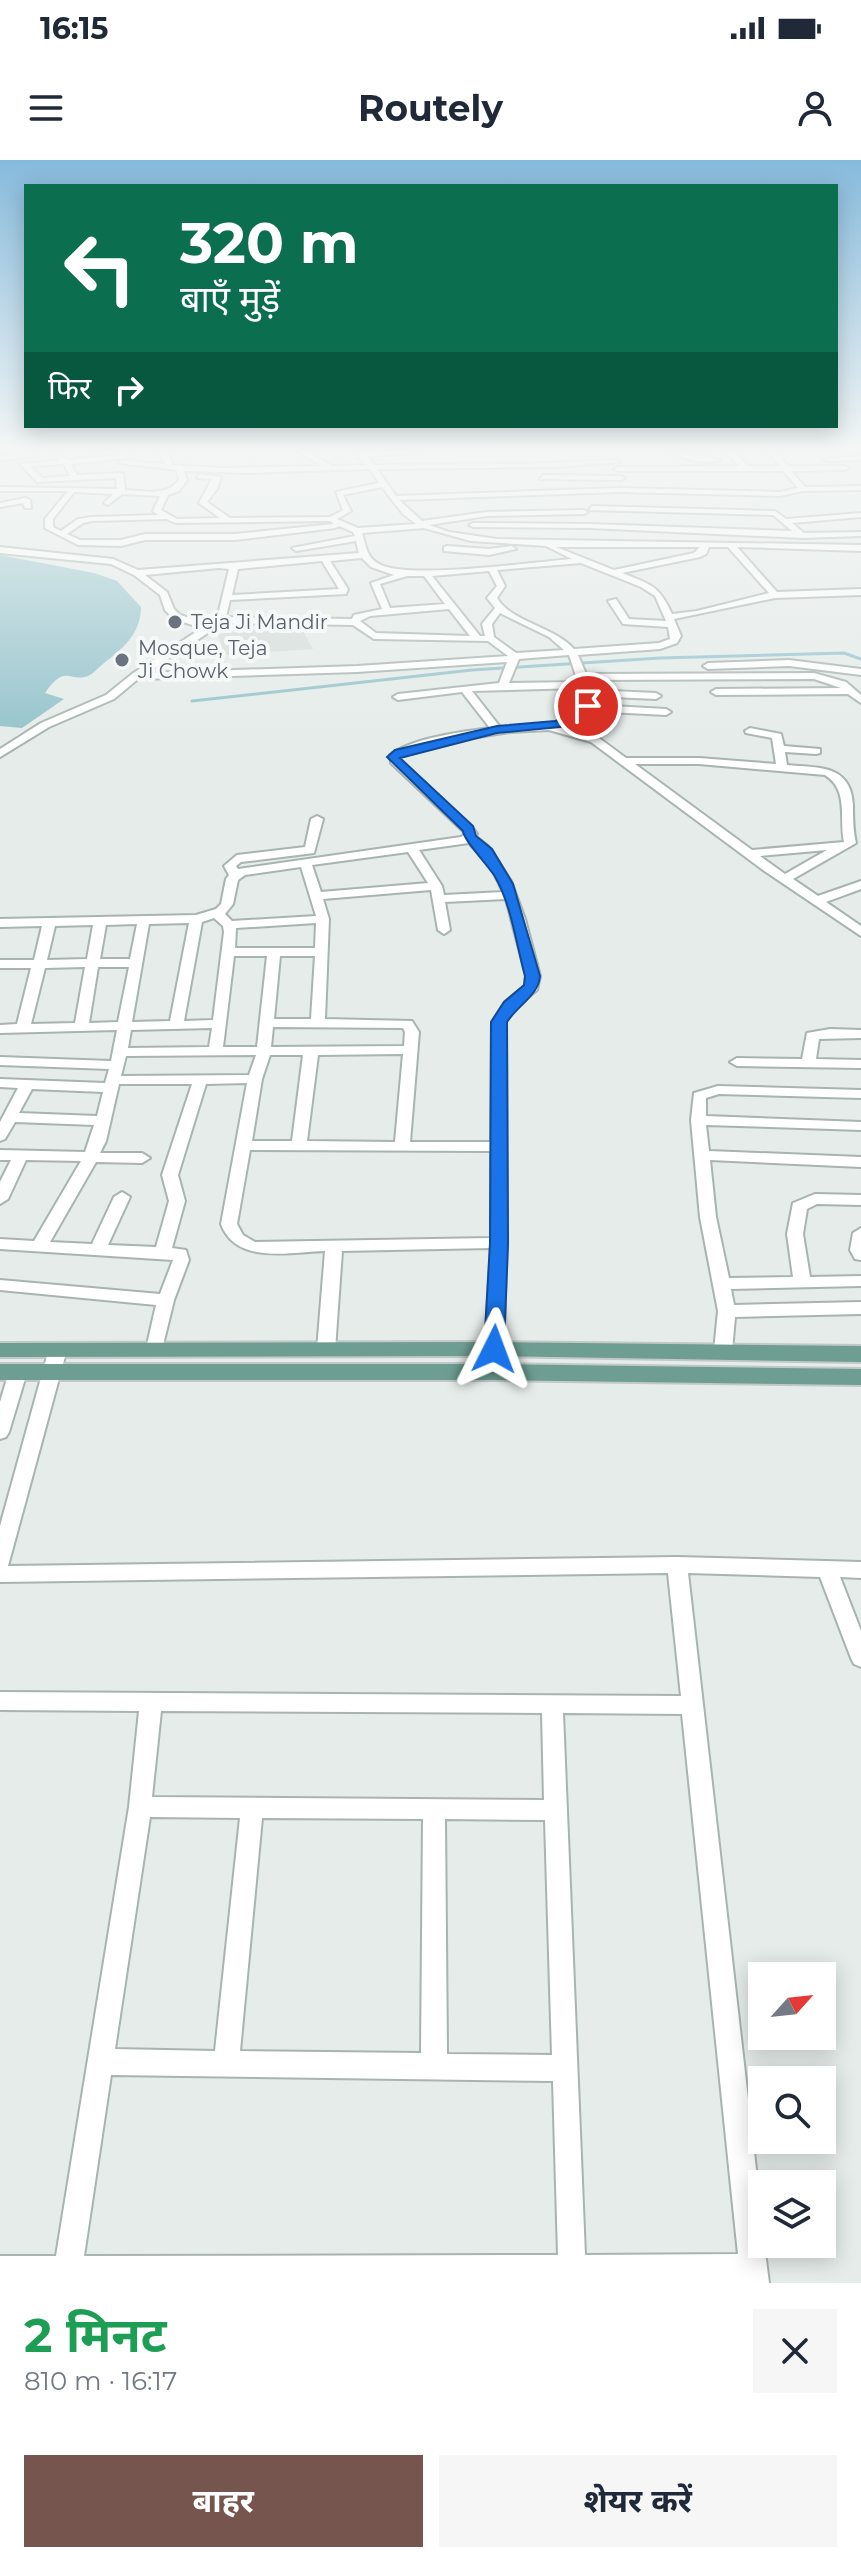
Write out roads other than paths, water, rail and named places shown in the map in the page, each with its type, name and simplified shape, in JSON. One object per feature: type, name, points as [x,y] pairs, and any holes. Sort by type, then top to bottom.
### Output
[{"type":"main road","points":[[0,1350],[155,1349],[217,1361],[564,1361],[605,1350],[861,1354]]},
{"type":"main road","points":[[9,1372],[217,1361],[326,1350],[494,1349],[612,1373],[861,1377]]},
{"type":"main road","points":[[605,1350],[602,1363],[612,1373]]},
{"type":"street","points":[[1,550],[106,559],[137,573],[164,594],[170,610],[177,617],[209,627]]},
{"type":"street","points":[[64,555],[72,550]]},
{"type":"street","points":[[364,550],[367,558],[406,573],[427,575],[584,561]]},
{"type":"street","points":[[479,550],[508,550]]},
{"type":"street","points":[[558,550],[653,590],[666,606],[676,636],[674,641],[580,672]]},
{"type":"street","points":[[595,565],[596,550]]},
{"type":"street","points":[[615,572],[697,555],[704,550]]},
{"type":"street","points":[[736,550],[775,595]]},
{"type":"street","points":[[137,573],[219,565],[234,567],[367,558],[467,570]]},
{"type":"street","points":[[325,560],[343,592]]},
{"type":"street","points":[[221,620],[234,567]]},
{"type":"street","points":[[492,568],[501,586],[492,598],[498,610],[552,632],[580,672],[585,711],[595,740]]},
{"type":"street","points":[[387,611],[375,583],[406,573]]},
{"type":"street","points":[[427,575],[477,639]]},
{"type":"street","points":[[613,601],[626,622],[670,620],[702,615],[746,599],[824,585],[861,588]]},
{"type":"street","points":[[225,598],[343,592],[351,593],[356,612],[364,615]]},
{"type":"street","points":[[290,595],[293,619]]},
{"type":"street","points":[[355,622],[357,617],[387,611],[450,606]]},
{"type":"street","points":[[498,610],[487,624],[490,638],[514,660]]},
{"type":"street","points":[[0,754],[45,725],[110,697],[135,676],[221,620],[355,622],[374,636],[490,638]]},
{"type":"street","points":[[135,676],[514,660],[580,672],[656,696]]},
{"type":"street","points":[[504,682],[514,660]]},
{"type":"street","points":[[398,697],[580,672],[789,663],[861,672]]},
{"type":"street","points":[[580,672],[826,678],[861,700]]},
{"type":"street","points":[[758,676],[765,691]]},
{"type":"street","points":[[465,689],[497,730]]},
{"type":"street","points":[[716,692],[851,691]]},
{"type":"street","points":[[469,837],[468,829],[393,757],[399,752],[497,730],[547,726],[573,720],[585,711],[666,712]]},
{"type":"street","points":[[547,726],[595,740],[861,932]]},
{"type":"street","points":[[750,731],[773,734],[781,749],[782,767]]},
{"type":"street","points":[[781,749],[816,751]]},
{"type":"street","points":[[625,761],[670,760],[782,767],[819,770],[835,775],[847,793],[845,822],[852,843]]},
{"type":"street","points":[[848,809],[861,807]]},
{"type":"street","points":[[0,923],[196,919],[217,914],[229,905],[235,875],[230,866],[237,859],[310,850],[317,819]]},
{"type":"street","points":[[235,875],[253,870],[452,844],[469,837]]},
{"type":"street","points":[[469,837],[487,852],[509,895],[533,976],[532,987],[510,1005],[499,1022],[499,1243],[494,1349]]},
{"type":"street","points":[[749,854],[852,843]]},
{"type":"street","points":[[785,879],[852,843]]},
{"type":"street","points":[[412,849],[438,892],[444,930]]},
{"type":"street","points":[[306,864],[323,919],[318,1022]]},
{"type":"street","points":[[816,901],[861,885]]},
{"type":"street","points":[[316,896],[438,892],[509,895]]},
{"type":"street","points":[[217,914],[229,925],[323,919]]},
{"type":"street","points":[[39,1246],[92,1157],[125,1028],[144,919]]},
{"type":"street","points":[[176,1026],[196,919]]},
{"type":"street","points":[[23,1028],[50,920]]},
{"type":"street","points":[[81,1029],[100,920]]},
{"type":"street","points":[[216,1051],[229,925]]},
{"type":"street","points":[[227,952],[323,952]]},
{"type":"street","points":[[274,952],[264,1051],[255,1079],[229,1224],[240,1242],[253,1247],[499,1243]]},
{"type":"street","points":[[0,964],[137,963]]},
{"type":"street","points":[[267,1023],[407,1024],[412,1032],[402,1146]]},
{"type":"street","points":[[0,1029],[221,1024]]},
{"type":"street","points":[[809,1062],[812,1036],[861,1034]]},
{"type":"street","points":[[0,1083],[27,1084],[115,1071],[216,1051],[410,1050]]},
{"type":"street","points":[[299,1145],[311,1051]]},
{"type":"street","points":[[0,1061],[200,1080],[255,1079]]},
{"type":"street","points":[[737,1062],[861,1064]]},
{"type":"street","points":[[163,1253],[177,1201],[170,1175],[200,1080]]},
{"type":"street","points":[[0,1136],[27,1084]]},
{"type":"street","points":[[723,1351],[727,1311],[708,1217],[698,1120],[699,1096],[708,1091],[861,1094]]},
{"type":"street","points":[[10,1117],[103,1121]]},
{"type":"street","points":[[698,1120],[861,1126]]},
{"type":"street","points":[[243,1145],[500,1147]]},
{"type":"street","points":[[0,1155],[142,1158]]},
{"type":"street","points":[[702,1155],[861,1162]]},
{"type":"street","points":[[0,1199],[20,1156]]},
{"type":"street","points":[[98,1249],[122,1197]]},
{"type":"street","points":[[802,1282],[795,1234],[799,1206],[815,1199],[861,1200]]},
{"type":"street","points":[[861,1233],[858,1250],[861,1255]]},
{"type":"street","points":[[0,1244],[176,1253],[181,1256],[166,1300],[155,1349]]},
{"type":"street","points":[[326,1350],[334,1245]]},
{"type":"street","points":[[722,1284],[861,1281]]},
{"type":"street","points":[[0,1285],[166,1300]]},
{"type":"street","points":[[727,1311],[861,1308]]},
{"type":"street","points":[[0,1562],[58,1349]]},
{"type":"street","points":[[0,1432],[9,1372]]},
{"type":"street","points":[[0,2270],[572,2269],[755,2276],[677,1565]]},
{"type":"street","points":[[0,1574],[677,1565],[861,1570]]},
{"type":"street","points":[[827,1569],[861,1658]]},
{"type":"street","points":[[0,1701],[692,1705]]},
{"type":"street","points":[[68,2270],[140,1807],[151,1702]]},
{"type":"street","points":[[552,1704],[572,2269]]},
{"type":"street","points":[[140,1807],[555,1810]]},
{"type":"street","points":[[226,2064],[252,1808]]},
{"type":"street","points":[[434,1809],[434,2066]]},
{"type":"street","points":[[100,2062],[565,2068]]},
{"type":"water","points":[[0,555],[94,573],[117,581],[141,607],[138,625],[124,646],[88,676],[63,676],[58,679],[45,693],[64,699],[22,728],[0,726]]},
{"type":"waterway","points":[[192,701],[472,670],[660,658],[844,653],[861,659]]},
{"type":"place","name":"Teja Ji Mandir","points":[[175,622]]},
{"type":"place","name":"Mosque, Teja Ji Chowk","points":[[122,660]]}]
